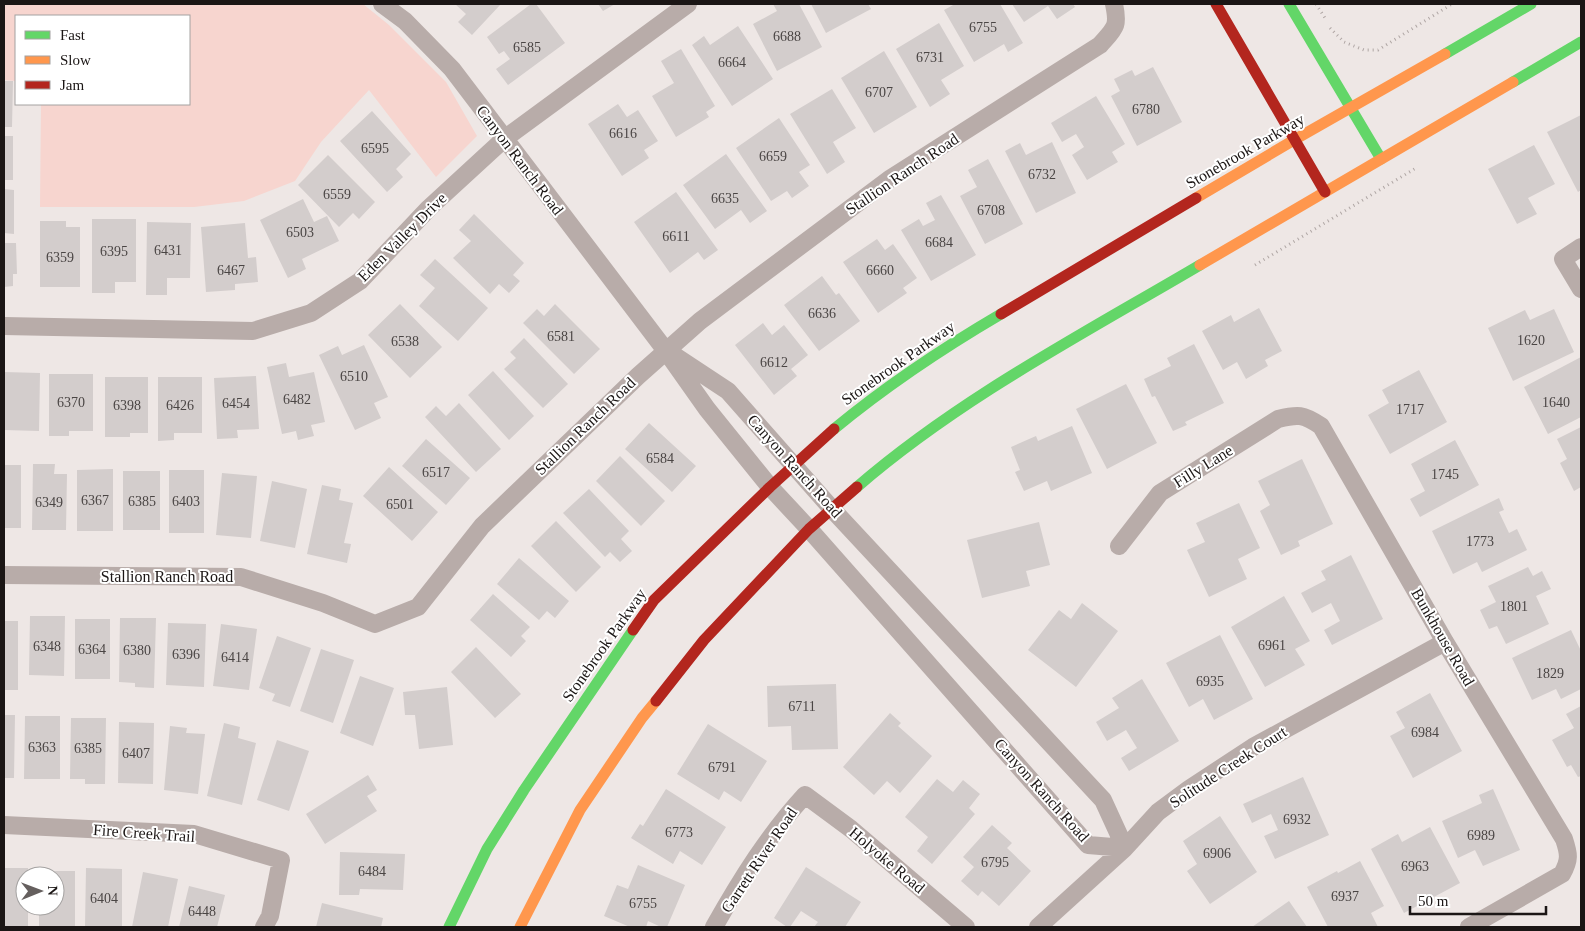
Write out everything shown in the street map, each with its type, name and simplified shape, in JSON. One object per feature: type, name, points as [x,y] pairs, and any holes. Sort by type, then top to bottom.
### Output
[{"type":"main road","points":[[1216,4],[1325,192]]},
{"type":"main road","points":[[1289,4],[1381,159]]},
{"type":"main road","name":"Stonebrook Parkway","points":[[449,927],[487,848],[524,790],[654,600],[794,464],[862,406],[964,336],[1294,140],[1531,4]]},
{"type":"main road","points":[[520,927],[580,810],[642,718],[704,640],[809,529],[877,470],[940,423],[1017,373],[1581,42]]},
{"type":"street","name":"Canyon Ranch Road","points":[[382,4],[405,21],[452,69],[666,350],[707,409],[770,487],[1088,845],[1125,848],[1103,800],[832,508],[728,391],[666,350]]},
{"type":"street","name":"Eden Valley Drive","points":[[4,326],[252,330],[310,312],[360,281],[429,208],[504,139],[688,4]]},
{"type":"street","name":"Stallion Ranch Road","points":[[4,575],[241,577],[323,603],[375,624],[418,607],[482,526],[666,350],[700,322],[891,178],[1100,45],[1112,32],[1116,12]]},
{"type":"street","points":[[1581,247],[1563,259],[1581,289]]},
{"type":"street","name":"Filly Lane","points":[[1119,546],[1160,493],[1278,419],[1292,415],[1307,417]]},
{"type":"street","name":"Bunkhouse Road","points":[[1307,417],[1321,426],[1445,642],[1564,839],[1568,851],[1568,863],[1562,874],[1469,927]]},
{"type":"street","name":"Solitude Creek Court","points":[[1038,927],[1125,848],[1158,812],[1220,768],[1445,642]]},
{"type":"street","name":"Garrett River Road","points":[[714,927],[768,842],[791,810],[805,795]]},
{"type":"street","name":"Holyoke Road","points":[[805,795],[851,829],[966,927]]},
{"type":"street","name":"Fire Creek Trail","points":[[4,825],[194,834],[282,860],[270,916],[264,927]]},
{"type":"path","points":[[1316,4],[1331,30],[1344,42],[1364,50],[1378,50],[1452,4]]},
{"type":"path","points":[[1255,265],[1416,168]]},
{"type":"shaded area","points":[[4,4],[363,4],[389,25],[446,82],[477,136],[436,177],[369,90],[321,142],[295,181],[244,201],[194,207],[40,207],[41,105],[190,105],[190,15],[15,15],[15,81],[4,80]]},
{"type":"building","points":[[455,4],[501,4],[472,35],[458,22],[466,14]]},
{"type":"building","points":[[531,4],[536,4],[565,43],[508,85],[496,69],[510,59],[504,51],[499,54],[487,37]]},
{"type":"building","points":[[598,4],[615,4],[603,11]]},
{"type":"building","points":[[773,4],[799,4],[822,47],[777,71],[753,24],[777,11]]},
{"type":"building","points":[[811,4],[868,4],[871,9],[826,33]]},
{"type":"building","points":[[955,4],[1000,4],[1023,43],[1008,52],[1004,44],[974,62],[944,10]]},
{"type":"building","points":[[1012,4],[1073,4],[1075,7],[1057,19],[1048,6],[1024,22]]},
{"type":"building","points":[[939,23],[964,66],[941,80],[950,94],[930,107],[896,49]]},
{"type":"building","points":[[738,26],[773,79],[732,106],[692,45],[704,36],[710,45]]},
{"type":"building","points":[[681,49],[715,106],[706,112],[709,117],[676,137],[652,96],[674,83],[661,61]]},
{"type":"building","points":[[884,51],[917,107],[874,133],[841,78]]},
{"type":"building","points":[[1153,67],[1182,122],[1137,146],[1111,96],[1120,91],[1114,79],[1132,70],[1135,76]]},
{"type":"building","points":[[4,81],[13,81],[12,127],[4,127]]},
{"type":"building","points":[[832,89],[856,128],[833,142],[845,162],[827,174],[790,114]]},
{"type":"building","points":[[1096,96],[1125,144],[1112,152],[1118,162],[1087,180],[1072,155],[1084,147],[1076,134],[1062,142],[1051,123]]},
{"type":"building","points":[[618,104],[627,117],[638,110],[658,141],[644,150],[649,158],[622,176],[588,124]]},
{"type":"building","points":[[372,111],[411,154],[396,169],[403,177],[387,192],[340,141]]},
{"type":"building","points":[[1581,115],[1581,190],[1578,192],[1547,132]]},
{"type":"building","points":[[779,118],[810,165],[799,172],[809,186],[792,198],[787,191],[771,201],[736,148]]},
{"type":"building","points":[[4,136],[13,136],[13,180],[4,180]]},
{"type":"building","points":[[1052,142],[1076,193],[1036,213],[1005,151],[1020,143],[1026,155]]},
{"type":"building","points":[[1534,145],[1555,184],[1528,198],[1537,214],[1517,224],[1488,169]]},
{"type":"building","points":[[726,154],[767,211],[750,223],[741,210],[715,229],[683,185]]},
{"type":"building","points":[[328,155],[375,202],[359,219],[353,213],[339,227],[298,185]]},
{"type":"building","points":[[988,159],[1023,224],[985,244],[960,196],[977,187],[968,170]]},
{"type":"building","points":[[4,189],[14,190],[14,234],[4,233]]},
{"type":"building","points":[[676,192],[718,250],[704,260],[698,252],[670,273],[634,222]]},
{"type":"building","points":[[941,195],[976,255],[931,281],[901,230],[919,219],[923,226],[935,220],[926,203]]},
{"type":"building","points":[[303,199],[314,222],[327,216],[339,241],[302,259],[306,269],[288,278],[260,220]]},
{"type":"building","points":[[474,214],[524,263],[513,275],[520,281],[509,293],[499,284],[490,294],[453,258],[471,241],[459,230]]},
{"type":"building","points":[[92,219],[136,219],[136,282],[115,282],[115,293],[92,293]]},
{"type":"building","points":[[40,221],[66,221],[66,227],[80,227],[80,287],[40,287]]},
{"type":"building","points":[[147,222],[191,223],[190,278],[167,278],[167,295],[146,295]]},
{"type":"building","points":[[245,223],[248,258],[256,257],[258,282],[235,284],[235,290],[206,292],[201,227]]},
{"type":"building","points":[[877,239],[885,250],[893,244],[917,278],[903,288],[907,293],[878,313],[843,262]]},
{"type":"building","points":[[4,243],[16,243],[17,274],[13,274],[13,286],[4,287]]},
{"type":"building","points":[[435,259],[488,308],[458,341],[419,306],[435,288],[420,275]]},
{"type":"building","points":[[822,276],[836,295],[839,293],[860,321],[819,351],[784,305]]},
{"type":"building","points":[[400,304],[442,347],[410,378],[368,335]]},
{"type":"building","points":[[555,304],[600,349],[574,374],[523,323],[537,309],[544,316]]},
{"type":"building","points":[[1259,308],[1282,351],[1265,360],[1268,366],[1246,379],[1237,362],[1223,370],[1202,331],[1231,315],[1234,322]]},
{"type":"building","points":[[1554,309],[1574,352],[1513,381],[1488,328],[1525,310],[1530,320]]},
{"type":"building","points":[[763,323],[772,335],[784,325],[808,355],[791,369],[797,376],[774,395],[735,345]]},
{"type":"building","points":[[524,338],[568,384],[543,408],[504,369],[516,358],[510,352]]},
{"type":"building","points":[[1194,344],[1224,403],[1185,422],[1187,425],[1173,431],[1155,396],[1152,397],[1144,379],[1171,366],[1167,358]]},
{"type":"building","points":[[364,345],[388,397],[374,403],[381,418],[355,430],[319,355],[338,346],[342,355]]},
{"type":"building","points":[[1581,357],[1581,417],[1548,434],[1524,387]]},
{"type":"building","points":[[286,363],[289,377],[314,372],[325,422],[311,425],[314,436],[298,440],[296,431],[282,434],[267,367]]},
{"type":"building","points":[[1419,370],[1447,422],[1390,454],[1368,415],[1389,403],[1382,390]]},
{"type":"building","points":[[493,371],[534,416],[509,440],[468,395]]},
{"type":"building","points":[[4,372],[40,373],[39,431],[4,430]]},
{"type":"building","points":[[49,374],[93,374],[93,431],[69,431],[69,436],[49,436]]},
{"type":"building","points":[[256,376],[259,429],[237,430],[238,438],[217,439],[214,378]]},
{"type":"building","points":[[105,377],[148,377],[148,433],[130,433],[130,437],[105,437]]},
{"type":"building","points":[[158,377],[202,377],[202,433],[174,433],[174,440],[158,441]]},
{"type":"building","points":[[1126,384],[1157,443],[1107,469],[1076,409]]},
{"type":"building","points":[[459,403],[501,449],[476,472],[425,417],[436,406],[446,416]]},
{"type":"building","points":[[649,423],[696,466],[672,492],[625,449]]},
{"type":"building","points":[[1072,426],[1092,473],[1051,491],[1047,481],[1024,491],[1015,472],[1020,470],[1011,447],[1036,436],[1038,441]]},
{"type":"building","points":[[1581,427],[1581,487],[1574,491],[1560,463],[1567,459],[1557,439]]},
{"type":"building","points":[[426,439],[470,478],[446,505],[402,466]]},
{"type":"building","points":[[1455,440],[1479,485],[1420,517],[1410,499],[1425,491],[1411,464]]},
{"type":"building","points":[[620,456],[665,501],[641,526],[596,481]]},
{"type":"building","points":[[1302,459],[1333,524],[1298,541],[1300,546],[1281,555],[1260,511],[1270,505],[1258,481]]},
{"type":"building","points":[[33,464],[55,464],[54,474],[67,474],[66,530],[32,530]]},
{"type":"building","points":[[4,465],[21,465],[21,528],[4,528]]},
{"type":"building","points":[[389,467],[438,512],[412,541],[363,496]]},
{"type":"building","points":[[113,469],[113,531],[77,531],[77,470]]},
{"type":"building","points":[[169,470],[204,470],[204,533],[169,533]]},
{"type":"building","points":[[123,471],[160,471],[160,530],[123,530]]},
{"type":"building","points":[[222,473],[257,476],[251,538],[216,535]]},
{"type":"building","points":[[272,481],[307,489],[295,548],[260,541]]},
{"type":"building","points":[[322,485],[341,489],[339,500],[353,503],[344,543],[351,544],[347,563],[307,554]]},
{"type":"building","points":[[589,489],[629,531],[621,539],[632,551],[620,562],[610,552],[605,557],[563,513]]},
{"type":"building","points":[[1499,498],[1504,510],[1499,512],[1509,533],[1517,529],[1527,550],[1482,572],[1477,562],[1453,574],[1432,531]]},
{"type":"building","points":[[1239,503],[1260,548],[1238,559],[1247,579],[1209,597],[1187,550],[1205,542],[1196,523]]},
{"type":"building","points":[[556,521],[601,567],[576,592],[531,546]]},
{"type":"building","points":[[1039,522],[1050,565],[1026,571],[1030,586],[982,598],[967,540]]},
{"type":"building","points":[[1351,555],[1383,619],[1332,645],[1324,630],[1340,621],[1331,603],[1312,613],[1301,593],[1326,580],[1321,571]]},
{"type":"building","points":[[519,558],[569,601],[555,618],[547,611],[539,620],[497,584]]},
{"type":"building","points":[[1528,567],[1533,576],[1542,571],[1551,589],[1536,596],[1549,624],[1506,644],[1497,626],[1489,629],[1480,610],[1496,602],[1488,586]]},
{"type":"building","points":[[493,594],[530,627],[521,636],[526,641],[511,657],[470,620]]},
{"type":"building","points":[[1284,596],[1310,641],[1295,649],[1305,665],[1265,687],[1231,627]]},
{"type":"building","points":[[1082,603],[1118,631],[1076,687],[1028,650],[1059,610],[1071,619]]},
{"type":"building","points":[[30,616],[65,616],[64,676],[29,675]]},
{"type":"building","points":[[120,618],[156,618],[154,688],[135,687],[135,683],[119,682]]},
{"type":"building","points":[[75,619],[110,619],[110,679],[75,679]]},
{"type":"building","points":[[4,621],[18,621],[18,690],[4,690]]},
{"type":"building","points":[[168,623],[206,624],[204,687],[166,685]]},
{"type":"building","points":[[221,624],[257,629],[249,690],[213,686]]},
{"type":"building","points":[[1571,630],[1581,651],[1581,689],[1561,699],[1556,689],[1532,700],[1512,658]]},
{"type":"building","points":[[1220,635],[1253,699],[1214,720],[1203,699],[1189,707],[1166,663]]},
{"type":"building","points":[[277,636],[311,648],[290,707],[272,701],[275,694],[259,688]]},
{"type":"building","points":[[476,647],[521,694],[495,718],[451,672]]},
{"type":"building","points":[[321,649],[354,660],[333,723],[300,711]]},
{"type":"building","points":[[360,676],[394,688],[373,746],[340,733]]},
{"type":"building","points":[[1142,679],[1179,741],[1129,771],[1121,758],[1137,748],[1126,730],[1107,741],[1096,722],[1119,708],[1112,698]]},
{"type":"building","points":[[836,684],[838,749],[792,750],[791,726],[768,727],[767,686]]},
{"type":"building","points":[[447,687],[453,745],[419,749],[415,715],[405,715],[403,692]]},
{"type":"building","points":[[1430,693],[1462,751],[1413,778],[1390,736],[1405,728],[1396,712]]},
{"type":"building","points":[[1581,706],[1581,776],[1578,777],[1571,765],[1567,767],[1552,740],[1574,728],[1566,714]]},
{"type":"building","points":[[890,713],[901,723],[898,726],[932,756],[900,793],[887,781],[874,795],[843,767]]},
{"type":"building","points":[[4,715],[15,715],[14,778],[4,778]]},
{"type":"building","points":[[25,716],[60,716],[60,779],[24,779]]},
{"type":"building","points":[[71,718],[106,718],[105,784],[85,784],[85,779],[70,779]]},
{"type":"building","points":[[119,722],[154,723],[153,784],[118,783]]},
{"type":"building","points":[[224,723],[240,727],[238,738],[256,743],[242,805],[207,796]]},
{"type":"building","points":[[708,724],[767,761],[741,802],[724,791],[719,800],[677,774]]},
{"type":"building","points":[[170,726],[187,728],[186,733],[205,734],[198,794],[164,790]]},
{"type":"building","points":[[277,740],[309,751],[289,811],[257,800]]},
{"type":"building","points":[[368,775],[377,790],[367,796],[377,811],[325,844],[306,814]]},
{"type":"building","points":[[1303,777],[1329,835],[1275,859],[1264,836],[1278,830],[1271,814],[1252,823],[1243,804]]},
{"type":"building","points":[[937,779],[953,792],[963,780],[980,794],[969,808],[975,814],[932,864],[917,851],[928,837],[905,817]]},
{"type":"building","points":[[666,789],[726,827],[702,865],[680,851],[673,864],[631,838],[640,824],[643,826]]},
{"type":"building","points":[[1493,789],[1520,850],[1483,866],[1475,850],[1458,858],[1442,821],[1482,803],[1479,795]]},
{"type":"building","points":[[1220,816],[1257,872],[1210,904],[1187,871],[1197,864],[1183,841]]},
{"type":"building","points":[[992,825],[1012,843],[1007,848],[1031,871],[999,906],[982,891],[978,896],[961,881],[974,867],[963,857]]},
{"type":"building","points":[[1430,827],[1460,883],[1404,913],[1371,849],[1398,834],[1402,842]]},
{"type":"building","points":[[340,852],[405,854],[403,890],[360,889],[359,895],[339,895]]},
{"type":"building","points":[[1360,861],[1384,906],[1371,913],[1378,927],[1328,927],[1307,887]]},
{"type":"building","points":[[638,865],[685,885],[667,927],[661,927],[648,921],[646,927],[630,927],[604,916],[617,885],[628,889]]},
{"type":"building","points":[[806,867],[861,902],[845,927],[814,927],[818,922],[801,911],[790,927],[774,918]]},
{"type":"building","points":[[4,868],[15,868],[15,916],[28,916],[28,927],[4,927]]},
{"type":"building","points":[[86,868],[122,869],[122,927],[85,927]]},
{"type":"building","points":[[65,871],[75,871],[75,927],[39,927],[39,916],[65,916]]},
{"type":"building","points":[[143,872],[178,879],[168,927],[132,927]]},
{"type":"building","points":[[189,886],[225,895],[217,927],[179,927]]},
{"type":"building","points":[[1289,901],[1307,927],[1252,927]]},
{"type":"building","points":[[322,903],[383,918],[381,927],[316,927]]},
{"type":"traffic: fast","points":[[1289,4],[1381,159]]},
{"type":"traffic: fast","points":[[1445,54],[1531,4]]},
{"type":"traffic: fast","points":[[1513,82],[1581,42]]},
{"type":"traffic: fast","points":[[857,487],[938,424],[1023,368],[1200,265]]},
{"type":"traffic: fast","points":[[834,429],[915,368],[1001,314]]},
{"type":"traffic: fast","points":[[449,927],[487,849],[524,790],[633,630]]},
{"type":"traffic: slow","points":[[1196,198],[1445,54]]},
{"type":"traffic: slow","points":[[1200,265],[1513,82]]},
{"type":"traffic: slow","points":[[520,927],[580,810],[642,718],[656,701]]},
{"type":"traffic: jam","points":[[1216,4],[1325,192]]},
{"type":"traffic: jam","points":[[1001,314],[1196,198]]},
{"type":"traffic: jam","points":[[633,630],[654,600],[770,487],[834,429]]},
{"type":"traffic: jam","points":[[656,701],[704,640],[809,529],[857,487]]}]
